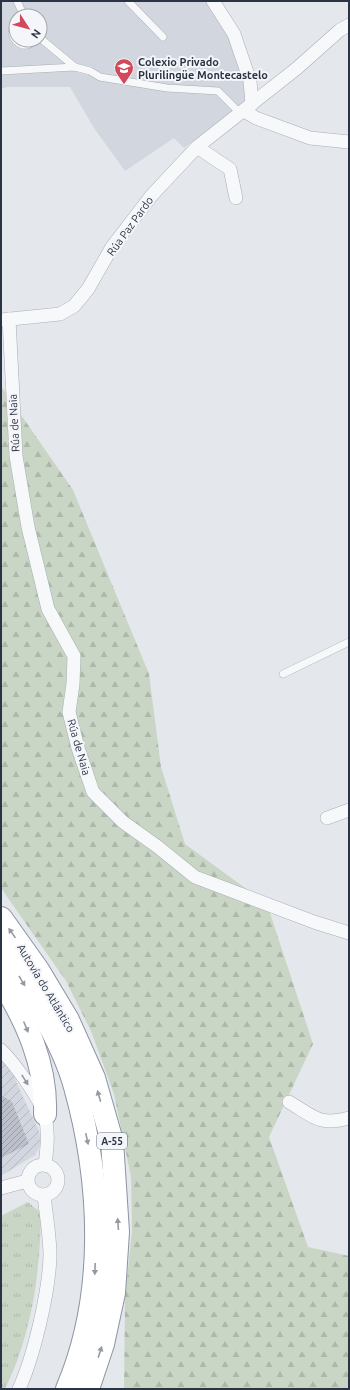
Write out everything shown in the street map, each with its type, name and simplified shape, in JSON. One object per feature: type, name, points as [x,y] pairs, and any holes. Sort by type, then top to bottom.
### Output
[{"type":"highway","name":"Autovía do Atlántico","points":[[1,918],[38,970],[68,1020],[94,1078],[112,1141],[118,1232],[114,1293],[103,1344],[88,1389]]},
{"type":"highway","name":"Autovía do Atlántico","points":[[1,949],[44,1017],[63,1056],[75,1086],[89,1149],[97,1229],[94,1281],[85,1338],[67,1389]]},
{"type":"highway","points":[[1,980],[20,1013],[35,1050],[43,1078],[45,1114]]},
{"type":"street","points":[[213,1],[234,34],[250,81],[245,109],[256,118],[310,138],[349,142]]},
{"type":"street","name":"Rúa Paz Pardo","points":[[5,319],[60,314],[74,306],[88,289],[112,247],[152,195],[197,147],[296,70],[340,30],[349,25]]},
{"type":"street","points":[[197,147],[230,169],[236,198]]},
{"type":"street","name":"Rúa de Naia","points":[[5,319],[16,456],[27,520],[48,609],[74,656],[74,684],[69,712],[78,748],[93,792],[123,822],[158,847],[195,877],[314,922],[349,933]]},
{"type":"street","points":[[327,818],[349,810]]},
{"type":"street","points":[[1,1050],[17,1068],[45,1114],[48,1133],[45,1165]]},
{"type":"street","points":[[289,1102],[320,1121],[332,1122],[349,1118]]},
{"type":"street","points":[[45,1165],[52,1168],[57,1174],[58,1180],[53,1190],[44,1195],[38,1196],[28,1187],[27,1181],[30,1172],[37,1166],[45,1165]]},
{"type":"street","points":[[1,1188],[27,1181]]},
{"type":"street","points":[[19,1389],[31,1353],[47,1288],[50,1255],[44,1195]]},
{"type":"lane","points":[[128,1],[163,37]]},
{"type":"lane","points":[[48,44],[75,66],[90,71],[100,78],[167,88],[218,91],[245,109]]},
{"type":"lane","points":[[1,71],[75,66]]},
{"type":"lane","points":[[283,674],[349,642]]},
{"type":"shaded area","name":"Colexio Privado Plurilingüe Montecastelo","points":[[1,1],[209,1],[231,36],[247,95],[244,101],[184,148],[174,138],[125,171],[94,128],[70,87],[7,87],[1,89]]},
{"type":"shaded area","points":[[1,1057],[10,1068],[39,1131],[41,1144],[35,1155],[1,1176]]},
{"type":"green space","points":[[1,386],[73,490],[149,674],[161,767],[185,844],[267,904],[313,1044],[269,1137],[308,1247],[349,1256],[349,1382],[347,1389],[124,1389],[125,1298],[132,1231],[131,1177],[114,1094],[91,1031],[66,981],[1,888]]},
{"type":"green space","points":[[28,1202],[41,1213],[39,1258],[33,1303],[22,1347],[5,1389],[1,1389],[1,1216]]},
{"type":"building","points":[[1,1095],[12,1102],[29,1144],[1,1158]]},
{"type":"place","name":"Colexio Privado Plurilingüe Montecastelo","points":[[124,85]]}]
